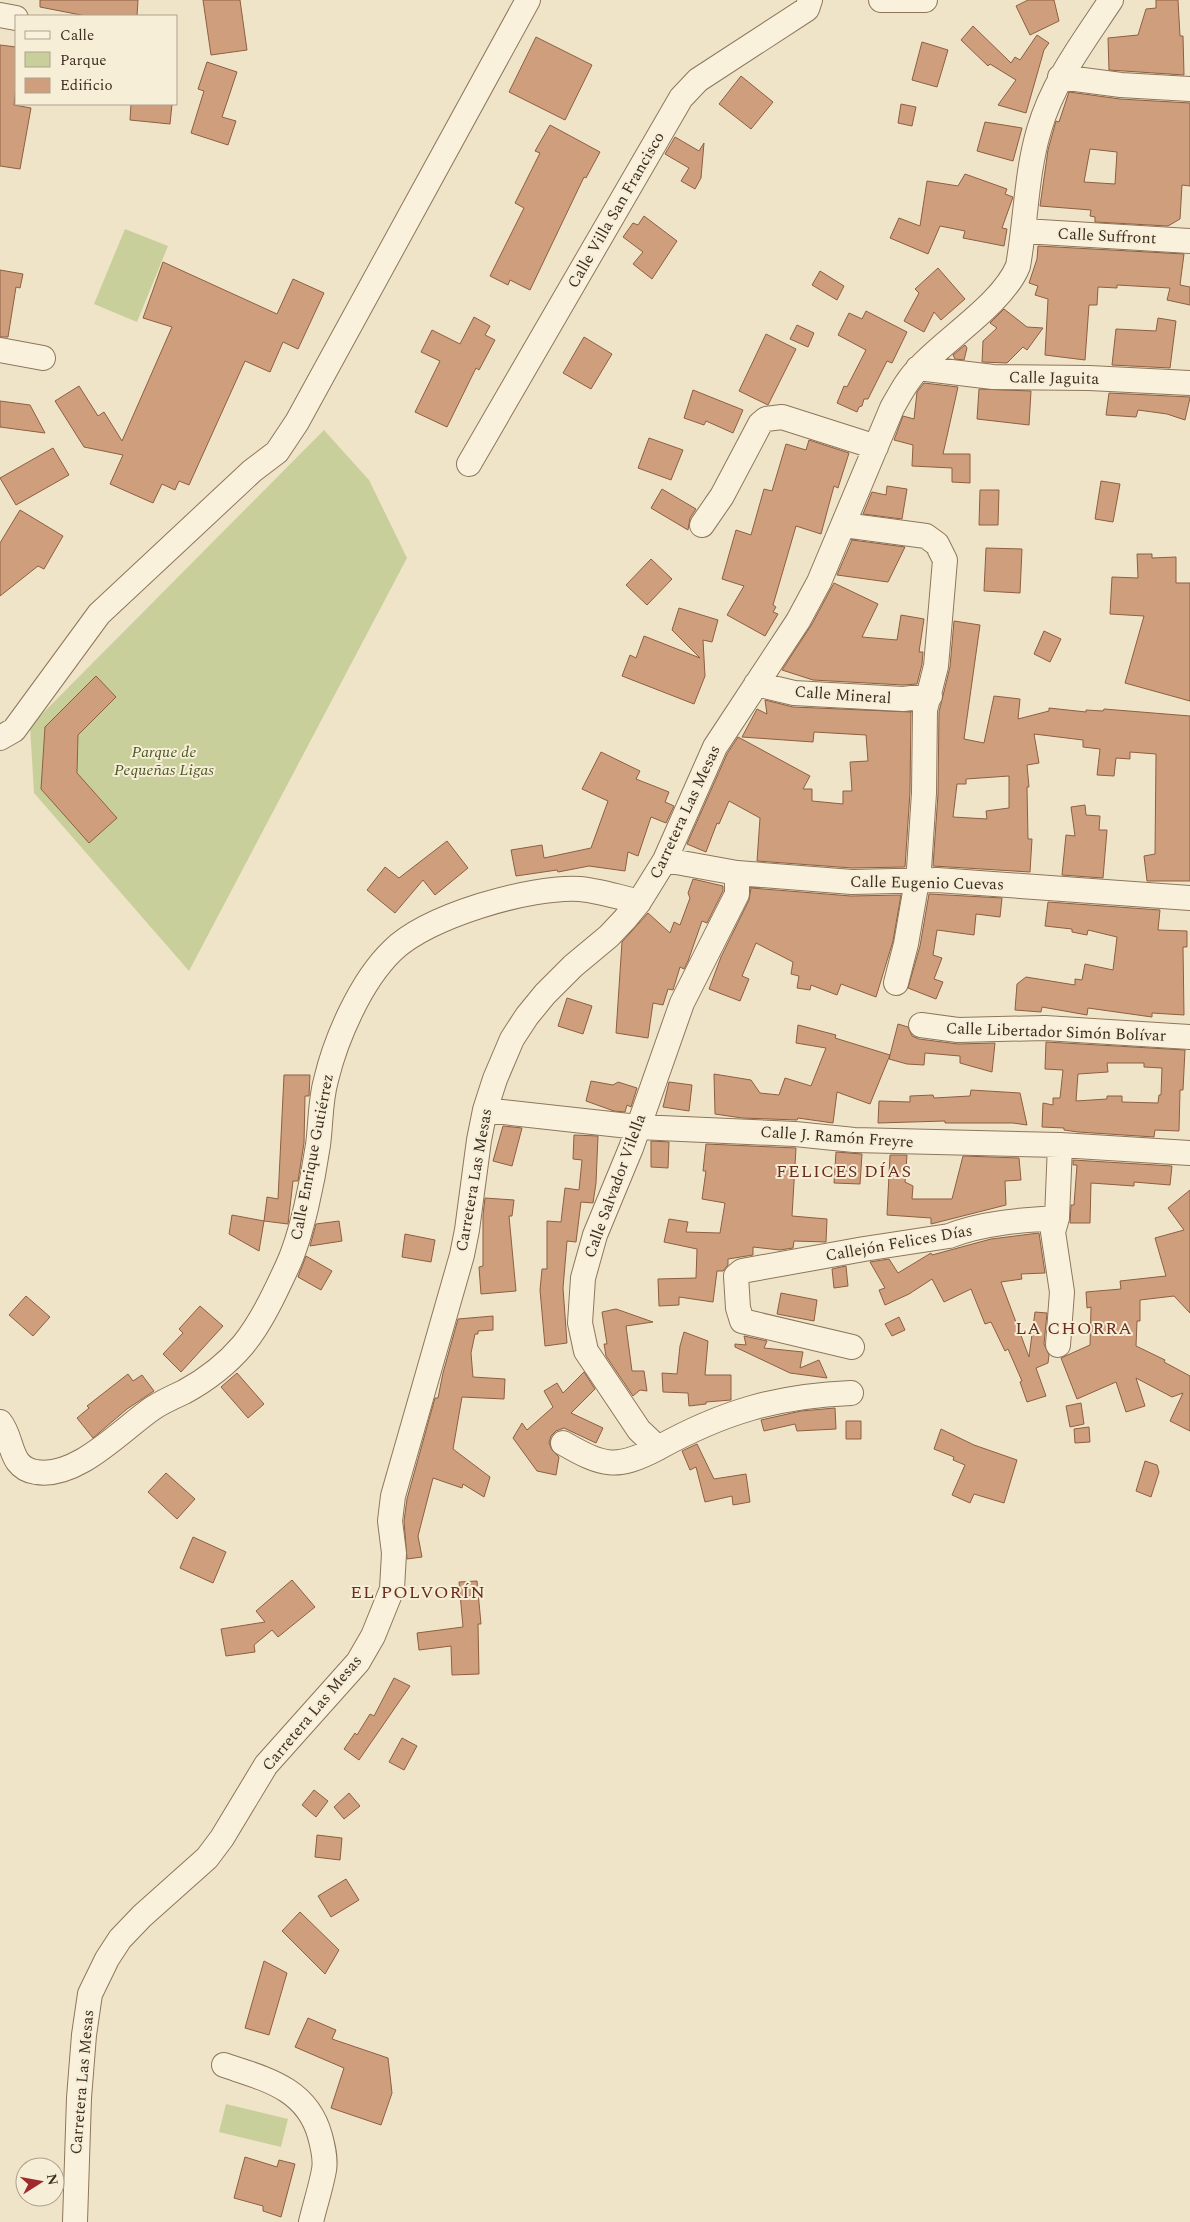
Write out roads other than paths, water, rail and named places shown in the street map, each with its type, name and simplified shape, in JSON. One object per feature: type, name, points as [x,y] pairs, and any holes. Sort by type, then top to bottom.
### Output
[{"type":"street","points":[[0,738],[14,730],[99,614],[252,471],[277,452],[298,422],[528,0]]},
{"type":"street","name":"Calle Villa San Francisco","points":[[469,464],[681,98],[698,80],[807,9],[810,0]]},
{"type":"street","points":[[882,0],[925,0]]},
{"type":"street","name":"Carretera Las Mesas","points":[[75,2222],[77,2136],[84,2034],[90,1994],[107,1959],[120,1939],[142,1916],[207,1858],[222,1838],[266,1765],[358,1662],[373,1636],[386,1607],[392,1589],[393,1571],[390,1521],[393,1496],[462,1255],[485,1110],[512,1039],[526,1016],[545,994],[573,966],[609,936],[639,902],[665,860],[714,747],[798,622],[819,582],[892,408],[918,368],[1012,280],[1018,266],[1024,231],[1032,156],[1039,129],[1060,77],[1111,0]]},
{"type":"street","points":[[0,15],[15,18]]},
{"type":"street","points":[[1060,77],[1121,85],[1190,90]]},
{"type":"street","name":"Calle Suffront","points":[[1024,231],[1190,241]]},
{"type":"street","points":[[0,350],[43,358]]},
{"type":"street","name":"Calle Jaguita","points":[[918,368],[993,377],[1089,378],[1190,383]]},
{"type":"street","points":[[702,524],[722,496],[760,424],[766,419],[782,417],[876,447]]},
{"type":"street","points":[[844,525],[919,535],[932,539],[942,551],[945,560],[936,666],[925,710],[924,793],[917,882],[906,944],[896,983]]},
{"type":"street","name":"Calle Mineral","points":[[756,684],[794,693],[903,699],[930,696]]},
{"type":"street","name":"Calle Eugenio Cuevas","points":[[665,860],[737,873],[852,882],[917,882],[937,880],[1190,898]]},
{"type":"street","name":"Calle Salvador Vilella","points":[[658,1448],[645,1437],[598,1371],[586,1350],[580,1323],[582,1287],[588,1257],[682,1003],[737,894],[737,873]]},
{"type":"street","name":"Calle Enrique Gutiérrez","points":[[0,1422],[4,1427],[13,1456],[24,1468],[36,1472],[54,1472],[71,1467],[112,1441],[154,1408],[211,1376],[242,1346],[256,1326],[285,1272],[296,1242],[318,1143],[320,1114],[326,1079],[350,1012],[378,965],[393,949],[412,936],[462,910],[537,893],[578,889],[600,892],[639,902]]},
{"type":"street","name":"Calle Libertador Simón Bolívar","points":[[921,1025],[958,1030],[1059,1029],[1190,1037]]},
{"type":"street","name":"Calle J. Ramón Freyre","points":[[485,1110],[638,1126],[795,1134],[854,1140],[1060,1145],[1190,1152]]},
{"type":"street","points":[[1058,1346],[1062,1292],[1053,1232],[1057,1218],[1060,1145]]},
{"type":"street","name":"Callejón Felices Días","points":[[852,1347],[742,1322],[735,1286],[736,1276],[742,1271],[949,1236],[1001,1224],[1057,1218]]},
{"type":"street","points":[[563,1443],[583,1454],[615,1463],[628,1462],[683,1434],[727,1416],[788,1398],[851,1393]]},
{"type":"street","points":[[224,2065],[276,2083],[290,2091],[311,2115],[323,2147],[324,2169],[310,2222]]},
{"type":"district","name":"FELICES DÍAS","points":[[844,1171]]},
{"type":"district","name":"LA CHORRA","points":[[1074,1328]]},
{"type":"district","name":"EL POLVORÍN","points":[[418,1592]]},
{"type":"park label","name":"Parque de Pequeñas Ligas","points":[[164,761]]}]
